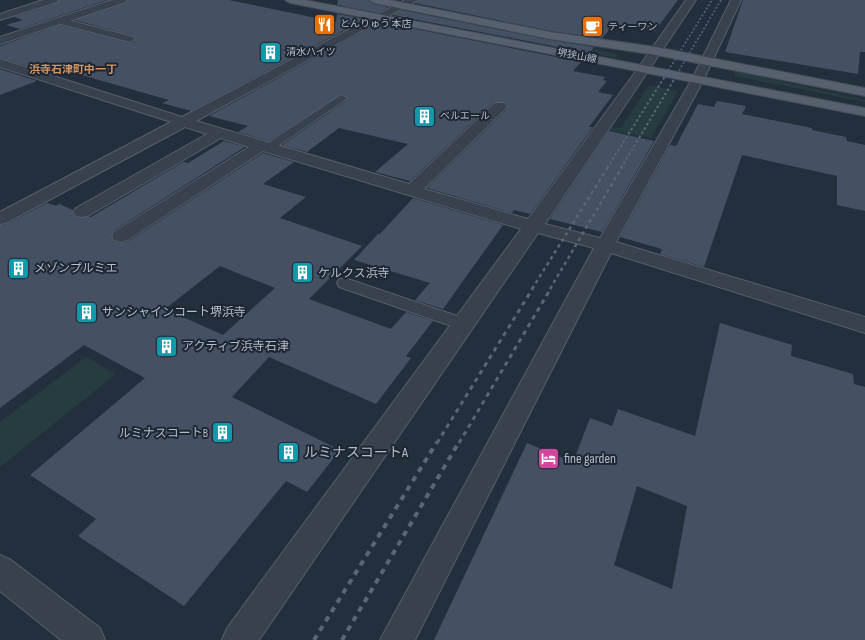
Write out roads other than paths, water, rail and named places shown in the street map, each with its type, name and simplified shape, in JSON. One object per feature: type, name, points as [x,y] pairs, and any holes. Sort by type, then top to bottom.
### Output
[{"type":"main road","name":"堺狭山線","points":[[290,0],[379,18],[650,60],[703,70],[865,92]]},
{"type":"main road","name":"堺狭山線","points":[[374,0],[408,3],[550,34],[629,49],[650,60],[703,70],[865,112]]},
{"type":"street","points":[[0,16],[53,0]]},
{"type":"street","points":[[92,0],[110,4]]},
{"type":"street","points":[[0,40],[122,0]]},
{"type":"street","points":[[239,640],[691,0]]},
{"type":"street","points":[[397,640],[606,245],[703,70],[736,0]]},
{"type":"street","points":[[0,219],[408,3]]},
{"type":"street","points":[[0,63],[218,133],[532,226],[606,245],[865,325]]},
{"type":"street","points":[[413,190],[500,106]]},
{"type":"street","points":[[82,212],[218,133]]},
{"type":"street","points":[[121,236],[265,146]]},
{"type":"street","points":[[0,570],[88,640]]},
{"type":"lane","points":[[60,21],[130,39]]},
{"type":"lane","points":[[265,146],[341,98]]},
{"type":"lane","points":[[345,283],[463,324]]},
{"type":"railway","points":[[666,74],[712,0]]},
{"type":"railway","points":[[677,74],[721,0]]},
{"type":"railway","points":[[607,168],[667,73]]},
{"type":"railway","points":[[621,168],[678,73]]},
{"type":"railway","points":[[532,289],[608,167]]},
{"type":"railway","points":[[550,289],[622,167]]},
{"type":"railway","points":[[437,443],[533,288]]},
{"type":"railway","points":[[459,443],[551,288]]},
{"type":"railway","points":[[314,640],[437,442]]},
{"type":"railway","points":[[342,640],[459,442]]},
{"type":"place","name":"とんりゅう 本店","points":[[325,24]]},
{"type":"place","name":"ティーワン","points":[[592,27]]},
{"type":"place","name":"清水ハイツ","points":[[271,52]]},
{"type":"place","name":"ベルエール","points":[[425,116]]},
{"type":"place","name":"メゾンプルミエ","points":[[19,268]]},
{"type":"place","name":"ケルクス浜寺","points":[[302,273]]},
{"type":"place","name":"サンシャインコート堺浜寺","points":[[86,312]]},
{"type":"place","name":"アクティブ浜寺石津","points":[[167,346]]},
{"type":"place","name":"ルミナスコートB","points":[[223,433]]},
{"type":"place","name":"ルミナスコートA","points":[[288,452]]},
{"type":"place","name":"fine garden","points":[[549,458]]},
{"type":"district","name":"浜寺石津町中一丁","points":[[73,69]]}]
